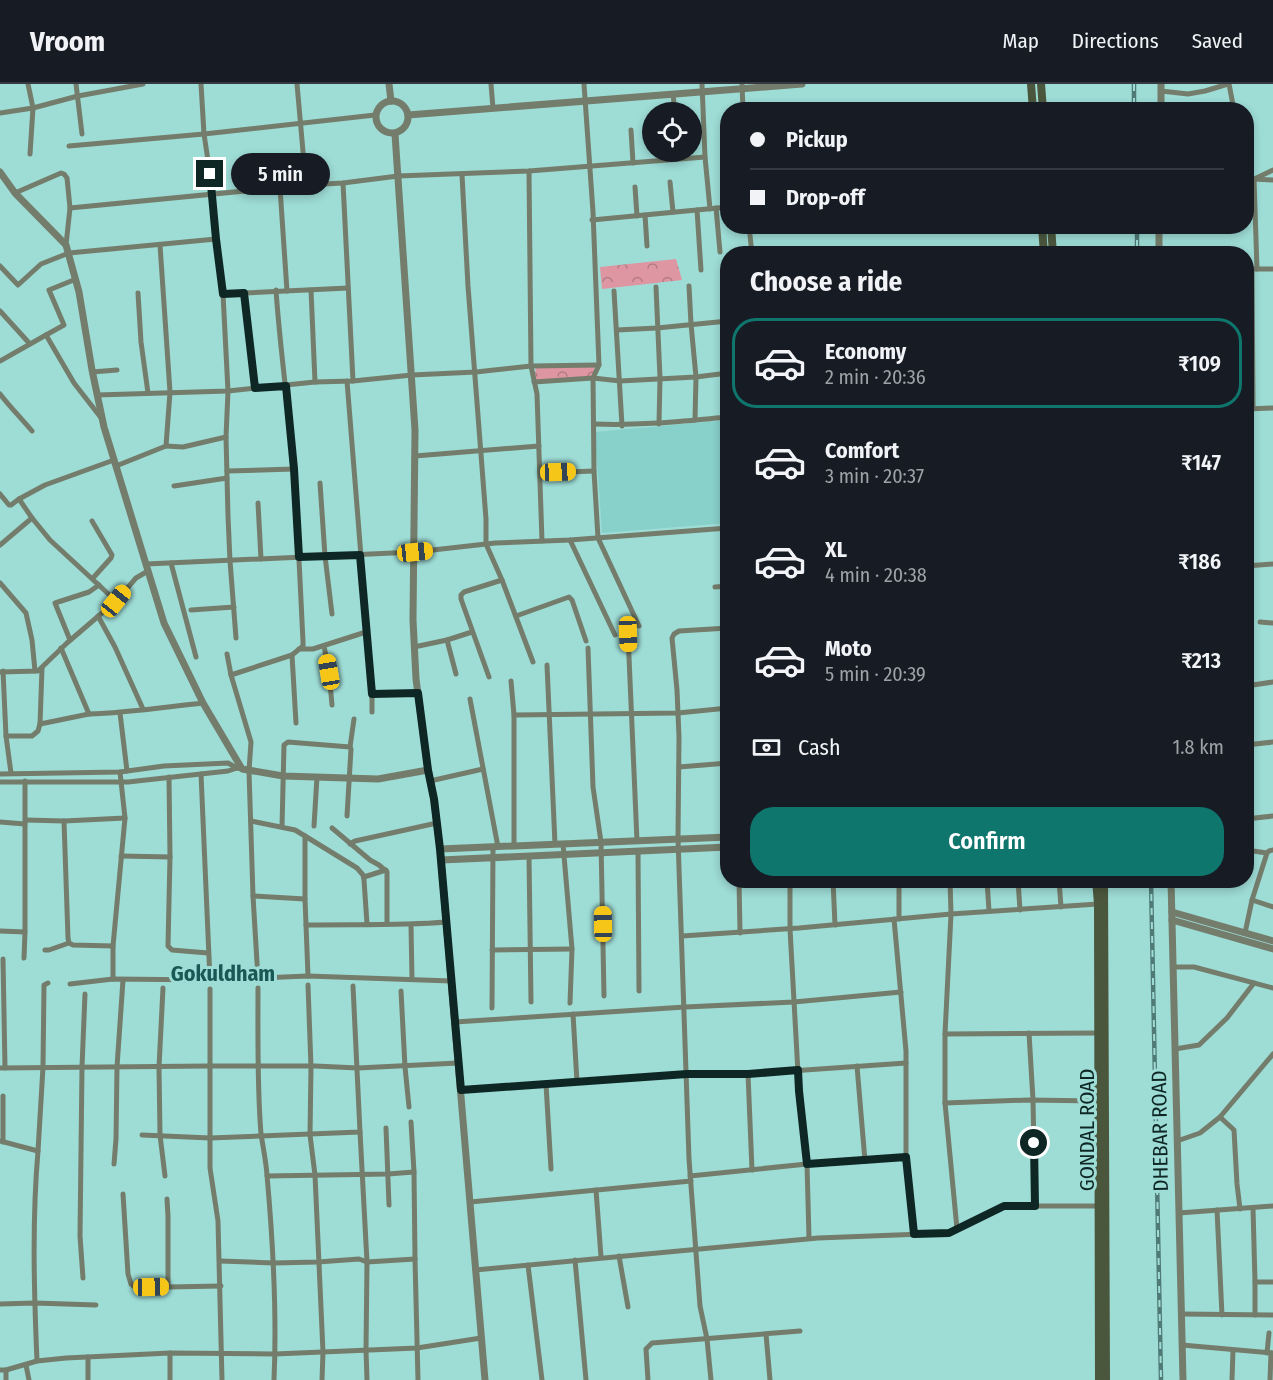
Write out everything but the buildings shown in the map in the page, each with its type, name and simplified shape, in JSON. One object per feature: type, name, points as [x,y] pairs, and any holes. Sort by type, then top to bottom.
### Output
[{"type":"main road","points":[[1031,84],[1032,102]]},
{"type":"main road","points":[[1041,84],[1042,102]]},
{"type":"main road","name":"GONDAL ROAD","points":[[1097,888],[1099,1380]]},
{"type":"main road","name":"GONDAL ROAD","points":[[1104,888],[1106,1380]]},
{"type":"street","points":[[28,84],[33,108],[30,154]]},
{"type":"street","points":[[76,84],[82,134]]},
{"type":"street","points":[[0,113],[143,84]]},
{"type":"street","points":[[201,84],[204,134],[213,194],[223,294],[228,390],[226,437],[230,561],[236,638]]},
{"type":"street","points":[[297,84],[306,185]]},
{"type":"street","points":[[389,84],[390,101]]},
{"type":"street","points":[[490,84],[493,108]]},
{"type":"street","points":[[584,84],[599,365],[593,378],[594,471],[598,538],[639,626]]},
{"type":"street","points":[[408,115],[673,94],[702,88],[802,84]]},
{"type":"street","points":[[1161,88],[1188,94],[1228,84],[1232,102]]},
{"type":"street","points":[[742,86],[743,102]]},
{"type":"street","points":[[702,88],[705,157],[720,252]]},
{"type":"street","points":[[673,94],[674,102]]},
{"type":"street","points":[[390,101],[404,106],[408,119],[401,131],[388,134],[378,127],[375,115],[380,105],[390,101]]},
{"type":"street","points":[[69,146],[375,115]]},
{"type":"street","points":[[631,130],[633,163]]},
{"type":"street","points":[[395,134],[415,430],[414,647],[418,693],[440,849],[485,1380]]},
{"type":"street","points":[[70,208],[398,176],[462,175],[645,162]]},
{"type":"street","points":[[1254,179],[1273,170]]},
{"type":"street","points":[[528,171],[531,366],[537,394],[542,541]]},
{"type":"street","points":[[0,172],[15,193],[66,245]]},
{"type":"street","points":[[15,193],[61,173],[67,178],[70,208],[66,245],[79,292],[102,420],[164,623],[202,703],[243,770],[251,821],[258,979]]},
{"type":"street","points":[[462,175],[486,544],[533,662]]},
{"type":"street","points":[[1254,179],[1273,180]]},
{"type":"street","points":[[670,182],[673,212]]},
{"type":"street","points":[[343,183],[350,381],[372,712]]},
{"type":"street","points":[[634,187],[637,216]]},
{"type":"street","points":[[280,188],[286,291]]},
{"type":"street","points":[[592,220],[720,208]]},
{"type":"street","points":[[697,210],[701,270]]},
{"type":"street","points":[[645,215],[647,246]]},
{"type":"street","points":[[0,266],[18,285],[41,264],[69,254],[216,239]]},
{"type":"street","points":[[160,245],[171,392],[166,446]]},
{"type":"street","points":[[1254,269],[1273,269]]},
{"type":"street","points":[[0,361],[64,325],[49,290],[76,279]]},
{"type":"street","points":[[689,286],[696,376],[695,420]]},
{"type":"street","points":[[656,287],[660,424]]},
{"type":"street","points":[[223,294],[348,288]]},
{"type":"street","points":[[231,675],[292,655],[303,646],[294,469],[276,290]]},
{"type":"street","points":[[311,290],[315,382]]},
{"type":"street","points":[[614,291],[622,426]]},
{"type":"street","points":[[138,293],[148,393]]},
{"type":"street","points":[[244,293],[255,388]]},
{"type":"street","points":[[0,311],[30,344]]},
{"type":"street","points":[[617,330],[720,322]]},
{"type":"street","points":[[46,335],[74,383],[102,420]]},
{"type":"street","points":[[97,395],[228,390],[531,366],[599,365]]},
{"type":"street","points":[[92,372],[117,370]]},
{"type":"street","points":[[534,382],[593,378],[620,381],[720,374]]},
{"type":"street","points":[[0,394],[32,431]]},
{"type":"street","points":[[1254,409],[1273,408]]},
{"type":"street","points":[[594,424],[622,426],[720,418]]},
{"type":"street","points":[[0,510],[7,504],[11,505],[45,485],[166,446],[183,447],[226,437]]},
{"type":"street","points":[[415,456],[539,446]]},
{"type":"street","points":[[174,486],[227,474],[294,469]]},
{"type":"street","points":[[540,473],[594,471]]},
{"type":"street","points":[[320,483],[332,614]]},
{"type":"street","points":[[0,494],[7,504]]},
{"type":"street","points":[[19,499],[50,540],[116,601]]},
{"type":"street","points":[[258,503],[261,559]]},
{"type":"street","points":[[0,545],[32,518]]},
{"type":"street","points":[[92,521],[112,555],[93,578]]},
{"type":"street","points":[[11,773],[1,671],[38,671],[116,601],[147,568],[171,563],[415,552],[486,544],[720,529]]},
{"type":"street","points":[[570,540],[615,635]]},
{"type":"street","points":[[171,563],[196,657]]},
{"type":"street","points":[[1254,565],[1273,564]]},
{"type":"street","points":[[489,677],[461,595],[502,580]]},
{"type":"street","points":[[0,583],[26,613],[35,671]]},
{"type":"street","points":[[70,640],[55,603],[89,592],[99,585]]},
{"type":"street","points":[[715,587],[720,587]]},
{"type":"street","points":[[516,616],[569,597],[585,641]]},
{"type":"street","points":[[191,610],[234,607]]},
{"type":"street","points":[[98,616],[115,647],[143,709]]},
{"type":"street","points":[[1260,622],[1273,622]]},
{"type":"street","points":[[711,1380],[707,1339],[700,1306],[691,1179],[678,839],[678,712],[673,636],[679,631],[720,628]]},
{"type":"street","points":[[299,650],[313,649],[366,632]]},
{"type":"street","points":[[414,647],[472,632]]},
{"type":"street","points":[[628,634],[637,841]]},
{"type":"street","points":[[447,640],[456,674]]},
{"type":"street","points":[[324,646],[332,705]]},
{"type":"street","points":[[62,648],[89,714]]},
{"type":"street","points":[[588,648],[593,787],[601,842],[604,996]]},
{"type":"street","points":[[227,654],[251,742],[243,770]]},
{"type":"street","points":[[292,655],[296,723]]},
{"type":"street","points":[[548,664],[549,714],[559,844],[564,854],[572,950],[570,1003]]},
{"type":"street","points":[[6,736],[32,736],[38,731],[42,668]]},
{"type":"street","points":[[511,681],[514,715],[514,846]]},
{"type":"street","points":[[1254,685],[1273,682]]},
{"type":"street","points":[[372,694],[418,693]]},
{"type":"street","points":[[470,699],[495,847],[492,1008]]},
{"type":"street","points":[[40,724],[89,714],[120,713],[202,703]]},
{"type":"street","points":[[514,715],[678,712],[720,709]]},
{"type":"street","points":[[120,713],[128,771]]},
{"type":"street","points":[[347,816],[350,747],[354,719]]},
{"type":"street","points":[[282,827],[285,742],[350,747]]},
{"type":"street","points":[[1254,744],[1273,742]]},
{"type":"street","points":[[0,774],[120,772],[164,766],[228,763],[243,770]]},
{"type":"street","points":[[679,767],[720,764]]},
{"type":"street","points":[[430,781],[483,769]]},
{"type":"street","points":[[0,782],[122,782],[243,770],[283,776],[378,779],[428,770]]},
{"type":"street","points":[[113,979],[113,946],[125,818],[120,772]]},
{"type":"street","points":[[201,774],[210,980]]},
{"type":"street","points":[[169,777],[168,946],[172,950],[208,953]]},
{"type":"street","points":[[314,826],[317,777]]},
{"type":"street","points":[[24,958],[25,782]]},
{"type":"street","points":[[1254,818],[1273,816]]},
{"type":"street","points":[[0,822],[125,818]]},
{"type":"street","points":[[64,821],[69,943]]},
{"type":"street","points":[[251,821],[296,830],[357,868],[364,877],[367,924]]},
{"type":"street","points":[[350,844],[436,822]]},
{"type":"street","points":[[332,828],[370,860],[386,870],[388,875],[387,924]]},
{"type":"street","points":[[305,836],[308,976]]},
{"type":"street","points":[[440,849],[720,837]]},
{"type":"street","points":[[441,860],[720,848]]},
{"type":"street","points":[[638,851],[639,991]]},
{"type":"street","points":[[1245,933],[1252,900],[1270,852],[1254,851]]},
{"type":"street","points":[[122,856],[170,857]]},
{"type":"street","points":[[529,856],[531,1002]]},
{"type":"street","points":[[364,877],[386,870]]},
{"type":"street","points":[[739,888],[740,933]]},
{"type":"street","points":[[790,888],[790,929],[799,1091],[807,1164],[808,1238]]},
{"type":"street","points":[[833,888],[835,925]]},
{"type":"street","points":[[898,888],[896,919],[906,1063],[906,1157],[914,1234]]},
{"type":"street","points":[[950,888],[945,1103],[957,1228]]},
{"type":"street","points":[[988,888],[989,912]]},
{"type":"street","points":[[1019,888],[1020,910]]},
{"type":"street","points":[[1060,888],[1061,907]]},
{"type":"street","name":"DHEBAR ROAD","points":[[1171,888],[1183,1380]]},
{"type":"street","points":[[253,896],[305,898]]},
{"type":"street","points":[[1252,900],[1273,907]]},
{"type":"street","points":[[682,936],[1098,904]]},
{"type":"street","points":[[1172,916],[1273,941]]},
{"type":"street","points":[[1172,916],[1273,949]]},
{"type":"street","points":[[306,926],[411,925],[446,922]]},
{"type":"street","points":[[411,925],[412,979]]},
{"type":"street","points":[[0,931],[25,932]]},
{"type":"street","points":[[45,950],[69,943],[113,946]]},
{"type":"street","points":[[492,950],[572,950]]},
{"type":"street","points":[[3,959],[3,1068],[209,1066],[358,1068],[459,1063]]},
{"type":"street","points":[[1173,967],[1194,967],[1273,988]]},
{"type":"street","points":[[70,984],[113,979],[210,980],[308,976],[451,981]]},
{"type":"street","points":[[114,1164],[123,980]]},
{"type":"street","points":[[37,1361],[33,1251],[35,1186],[44,1067],[44,985],[48,983]]},
{"type":"street","points":[[1175,1049],[1200,1045],[1227,1018],[1254,983]]},
{"type":"street","points":[[308,985],[312,1067],[310,1135],[315,1176],[323,1352],[322,1380]]},
{"type":"street","points":[[353,986],[367,1262],[367,1380]]},
{"type":"street","points":[[163,988],[159,1067],[160,1135],[165,1176]]},
{"type":"street","points":[[258,988],[261,1135],[265,1151],[273,1263],[274,1380]]},
{"type":"street","points":[[210,989],[210,1168],[218,1221],[222,1380]]},
{"type":"street","points":[[400,991],[409,1107]]},
{"type":"street","points":[[455,1022],[794,1002],[901,992]]},
{"type":"street","points":[[83,1278],[80,1236],[85,993]]},
{"type":"street","points":[[573,1014],[577,1082]]},
{"type":"street","points":[[1029,1033],[1035,1206]]},
{"type":"street","points":[[945,1034],[1099,1033]]},
{"type":"street","points":[[1177,1141],[1200,1133],[1220,1117],[1273,1054]]},
{"type":"street","points":[[461,1090],[687,1074],[748,1074],[906,1063]]},
{"type":"street","points":[[857,1066],[865,1161]]},
{"type":"street","points":[[748,1074],[752,1170]]},
{"type":"street","points":[[546,1084],[551,1169]]},
{"type":"street","points":[[3,1096],[2,1141],[38,1150]]},
{"type":"street","points":[[945,1103],[1033,1100],[1098,1101]]},
{"type":"street","points":[[1220,1117],[1234,1130],[1240,1209]]},
{"type":"street","points":[[411,1122],[418,1380]]},
{"type":"street","points":[[386,1128],[389,1205]]},
{"type":"street","points":[[142,1135],[210,1138],[360,1132]]},
{"type":"street","points":[[470,1202],[596,1190],[807,1164],[906,1157]]},
{"type":"street","points":[[267,1176],[414,1172]]},
{"type":"street","points":[[596,1190],[601,1257]]},
{"type":"street","points":[[123,1194],[128,1274],[131,1284],[135,1287],[221,1286]]},
{"type":"street","points":[[167,1199],[168,1287]]},
{"type":"street","points":[[475,1270],[808,1238],[949,1233],[1004,1206],[1099,1206]]},
{"type":"street","points":[[1179,1213],[1273,1206]]},
{"type":"street","points":[[1253,1208],[1255,1315]]},
{"type":"street","points":[[1217,1210],[1222,1315]]},
{"type":"street","points":[[619,1256],[628,1307]]},
{"type":"street","points":[[220,1261],[273,1263],[415,1259]]},
{"type":"street","points":[[574,1260],[586,1380]]},
{"type":"street","points":[[528,1265],[542,1380]]},
{"type":"street","points":[[1255,1282],[1273,1282]]},
{"type":"street","points":[[0,1304],[96,1305]]},
{"type":"street","points":[[1181,1314],[1273,1315]]},
{"type":"street","points":[[648,1380],[646,1349],[652,1343],[800,1331]]},
{"type":"street","points":[[1269,1333],[1270,1380]]},
{"type":"street","points":[[766,1334],[770,1380]]},
{"type":"street","points":[[6,1380],[3,1370],[37,1361],[170,1353],[275,1354],[417,1348],[481,1338]]},
{"type":"street","points":[[1182,1345],[1270,1353]]},
{"type":"street","points":[[1232,1380],[1233,1350]]},
{"type":"street","points":[[170,1353],[170,1380]]},
{"type":"street","points":[[88,1357],[88,1380]]},
{"type":"street","points":[[26,1365],[29,1380]]},
{"type":"shaded area","points":[[720,421],[720,524],[602,533],[595,432]]},
{"type":"green space","points":[[676,259],[682,280],[602,289],[600,267]]},
{"type":"green space","points":[[595,365],[593,378],[534,382],[536,366]]},
{"type":"railway","points":[[1134,84],[1134,102]]},
{"type":"railway","points":[[1137,234],[1137,246]]},
{"type":"railway","points":[[1151,888],[1161,1380]]},
{"type":"district","name":"Gokuldham","points":[[223,973]]},
{"type":"route","points":[[210,174],[223,294],[244,293],[255,388],[286,386],[299,557],[360,555],[372,694],[418,693],[440,849],[461,1090],[687,1074],[748,1074],[798,1070],[807,1164],[906,1157],[914,1234],[949,1233],[1004,1206],[1035,1206],[1034,1143]]}]
